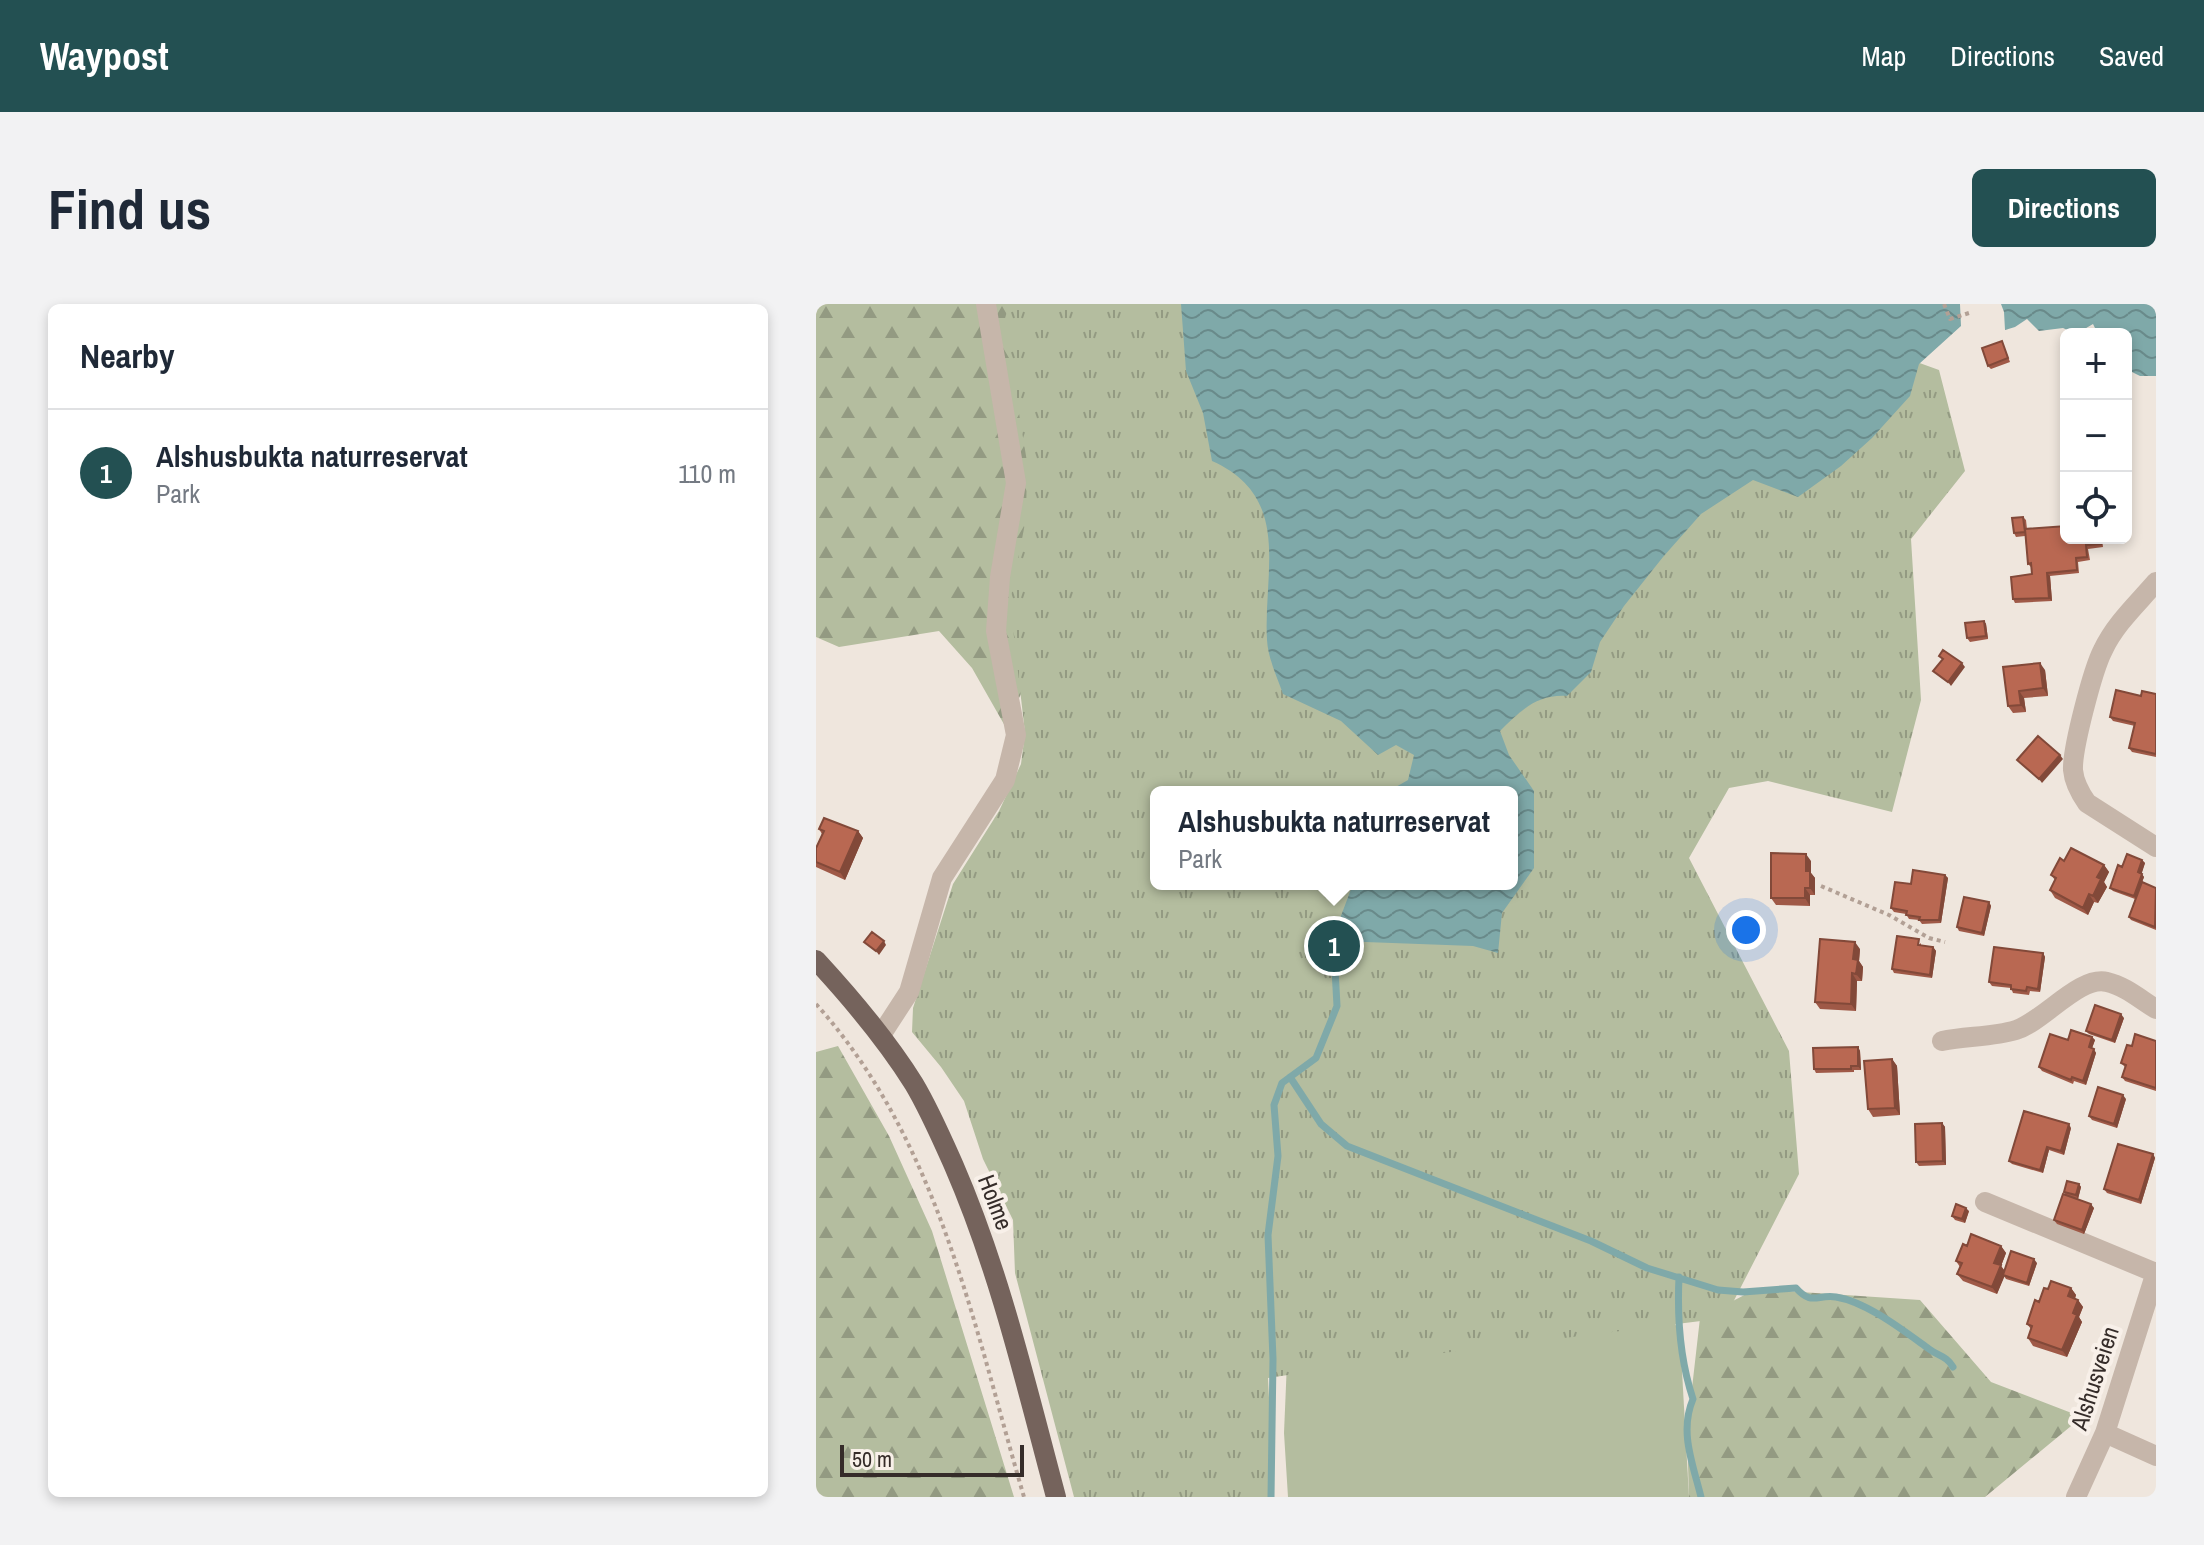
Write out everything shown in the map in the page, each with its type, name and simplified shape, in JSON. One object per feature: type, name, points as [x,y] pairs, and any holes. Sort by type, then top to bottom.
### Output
[{"type":"main road","name":"Holme","points":[[816,960],[881,1035],[915,1086],[979,1224],[1056,1497]]},
{"type":"street","points":[[881,1035],[909,992],[942,878],[1005,780],[1016,735],[996,631],[1000,577],[1016,483],[986,304]]},
{"type":"street","points":[[2156,582],[2118,626],[2102,651],[2085,709],[2073,767],[2080,793],[2087,803],[2156,847]]},
{"type":"street","points":[[1942,1041],[2016,1030],[2040,1018],[2080,987],[2099,980],[2120,987],[2156,1009]]},
{"type":"street","name":"Alshusveien","points":[[1985,1202],[2156,1272],[2105,1433],[2076,1497]]},
{"type":"street","points":[[2105,1433],[2156,1456]]},
{"type":"path","points":[[1944,304],[1950,319],[1969,313]]},
{"type":"path","points":[[1821,886],[1889,915],[1929,938],[1945,942]]},
{"type":"path","points":[[816,1004],[841,1034],[882,1096],[910,1148],[941,1219],[980,1338],[1024,1497]]},
{"type":"green space","points":[[816,304],[1060,304],[1047,642],[1005,726],[972,668],[939,631],[839,647],[816,637]]},
{"type":"green space","points":[[1009,304],[1756,304],[1939,370],[1965,471],[1911,539],[1921,700],[1892,812],[1768,781],[1729,788],[1689,858],[1789,1051],[1799,1174],[1725,1318],[1378,1361],[1268,1378],[1274,1497],[1074,1497],[1015,1273],[1013,1220],[983,1159],[964,1101],[912,1032],[913,1008],[953,884],[999,811],[1021,764],[1025,733],[1010,602],[1026,518],[1027,462],[1004,322]]},
{"type":"green space","points":[[838,1046],[889,1136],[932,1231],[1014,1497],[816,1497],[816,1052]]},
{"type":"green space","points":[[1756,1289],[1920,1300],[1991,1382],[2082,1417],[1985,1497],[1689,1497],[1687,1432],[1700,1318]]},
{"type":"green space","points":[[1664,1298],[1680,1335],[1689,1497],[1288,1497],[1284,1433],[1288,1338]]},
{"type":"water","points":[[1181,304],[1960,304],[1961,326],[1919,364],[1910,396],[1872,438],[1841,466],[1798,497],[1753,480],[1701,514],[1624,606],[1600,642],[1591,672],[1567,696],[1538,701],[1500,731],[1509,755],[1534,791],[1534,868],[1502,913],[1498,953],[1473,946],[1338,941],[1336,929],[1351,890],[1518,890],[1518,786],[1398,786],[1408,780],[1414,755],[1396,745],[1378,755],[1341,721],[1283,694],[1267,640],[1269,563],[1264,516],[1254,495],[1237,476],[1212,461],[1203,413],[1186,371]]},
{"type":"water","points":[[2001,304],[2156,304],[2156,376],[2140,376],[2132,372],[2132,328],[2095,328],[2093,324],[2086,328],[2039,331],[2027,319],[2005,330]]},
{"type":"building","points":[[2002,341],[2008,358],[1988,366],[1982,348]]},
{"type":"building","points":[[2023,517],[2025,532],[2014,533],[2012,518]]},
{"type":"building","points":[[2060,526],[2060,544],[2101,544],[2086,545],[2087,557],[2076,558],[2077,570],[2047,573],[2049,598],[2013,599],[2011,577],[2032,574],[2031,563],[2028,564],[2025,529]]},
{"type":"building","points":[[1984,621],[1986,636],[1967,638],[1965,623]]},
{"type":"building","points":[[1943,650],[1962,663],[1948,682],[1933,671],[1943,659],[1939,656]]},
{"type":"building","points":[[2040,663],[2043,688],[2019,691],[2021,705],[2008,706],[2003,667]]},
{"type":"building","points":[[2116,690],[2141,696],[2142,691],[2156,694],[2156,754],[2129,748],[2135,723],[2110,717]]},
{"type":"building","points":[[2038,736],[2060,755],[2039,779],[2017,760]]},
{"type":"building","points":[[824,818],[858,831],[840,872],[816,862],[816,848],[824,831],[819,829]]},
{"type":"building","points":[[2071,848],[2104,865],[2097,877],[2101,879],[2093,896],[2089,894],[2083,908],[2050,890],[2056,878],[2051,875],[2060,858],[2064,861]]},
{"type":"building","points":[[1771,853],[1806,854],[1810,888],[1805,888],[1805,898],[1771,898]]},
{"type":"building","points":[[2127,854],[2142,860],[2138,872],[2142,874],[2134,896],[2110,888],[2118,865],[2122,867]]},
{"type":"building","points":[[1913,870],[1945,875],[1939,920],[1919,920],[1920,917],[1906,915],[1907,911],[1891,908],[1895,882],[1911,884]]},
{"type":"building","points":[[2142,882],[2156,888],[2155,927],[2129,917]]},
{"type":"building","points":[[1964,897],[1989,902],[1982,933],[1957,927]]},
{"type":"building","points":[[872,932],[884,941],[876,951],[864,942]]},
{"type":"building","points":[[1897,936],[1919,939],[1918,945],[1933,947],[1930,975],[1892,969]]},
{"type":"building","points":[[1820,939],[1855,942],[1853,959],[1858,960],[1856,974],[1852,973],[1851,1004],[1815,1002]]},
{"type":"building","points":[[1994,947],[2043,953],[2038,989],[2011,989],[2011,985],[1989,982]]},
{"type":"building","points":[[2095,1005],[2121,1014],[2112,1040],[2086,1031]]},
{"type":"building","points":[[2071,1030],[2092,1037],[2089,1047],[2094,1049],[2083,1081],[2072,1077],[2071,1080],[2039,1067],[2050,1034],[2068,1040]]},
{"type":"building","points":[[2135,1034],[2156,1041],[2156,1088],[2122,1077],[2126,1065],[2121,1063],[2127,1045],[2132,1046]]},
{"type":"building","points":[[1858,1047],[1858,1066],[1851,1066],[1851,1069],[1814,1069],[1813,1048]]},
{"type":"building","points":[[1892,1059],[1895,1108],[1868,1109],[1864,1061]]},
{"type":"building","points":[[2098,1087],[2123,1095],[2114,1124],[2089,1116]]},
{"type":"building","points":[[2024,1111],[2069,1124],[2061,1151],[2047,1147],[2040,1170],[2009,1161]]},
{"type":"building","points":[[1942,1123],[1943,1161],[1916,1162],[1915,1124]]},
{"type":"building","points":[[2118,1144],[2153,1154],[2139,1200],[2104,1189]]},
{"type":"building","points":[[2067,1181],[2079,1184],[2076,1195],[2064,1192]]},
{"type":"building","points":[[2063,1194],[2091,1204],[2082,1230],[2054,1220]]},
{"type":"building","points":[[1956,1204],[1966,1208],[1962,1219],[1952,1216]]},
{"type":"building","points":[[1971,1234],[2001,1246],[1994,1263],[2001,1265],[1992,1287],[1957,1274],[1962,1263],[1956,1261]]},
{"type":"building","points":[[2011,1251],[2034,1259],[2027,1283],[2003,1275]]},
{"type":"building","points":[[2051,1281],[2071,1288],[2068,1296],[2078,1300],[2073,1313],[2077,1315],[2062,1350],[2028,1338],[2032,1326],[2027,1324],[2035,1300],[2039,1302],[2044,1288],[2048,1289]]},
{"type":"waterway","points":[[1271,1497],[1273,1359],[1268,1235],[1278,1156],[1274,1105],[1282,1083],[1316,1058],[1337,1006],[1335,969],[1338,941]]},
{"type":"waterway","points":[[1290,1077],[1321,1124],[1347,1146],[1591,1241],[1647,1268],[1718,1290],[1743,1292],[1796,1288],[1806,1297],[1829,1296],[1848,1300],[1885,1318],[1945,1358],[1953,1367]]},
{"type":"waterway","points":[[1679,1277],[1680,1339],[1693,1399],[1687,1436],[1701,1497]]},
{"type":"place","name":"Alshusbukta naturreservat","points":[[1334,946]]}]
